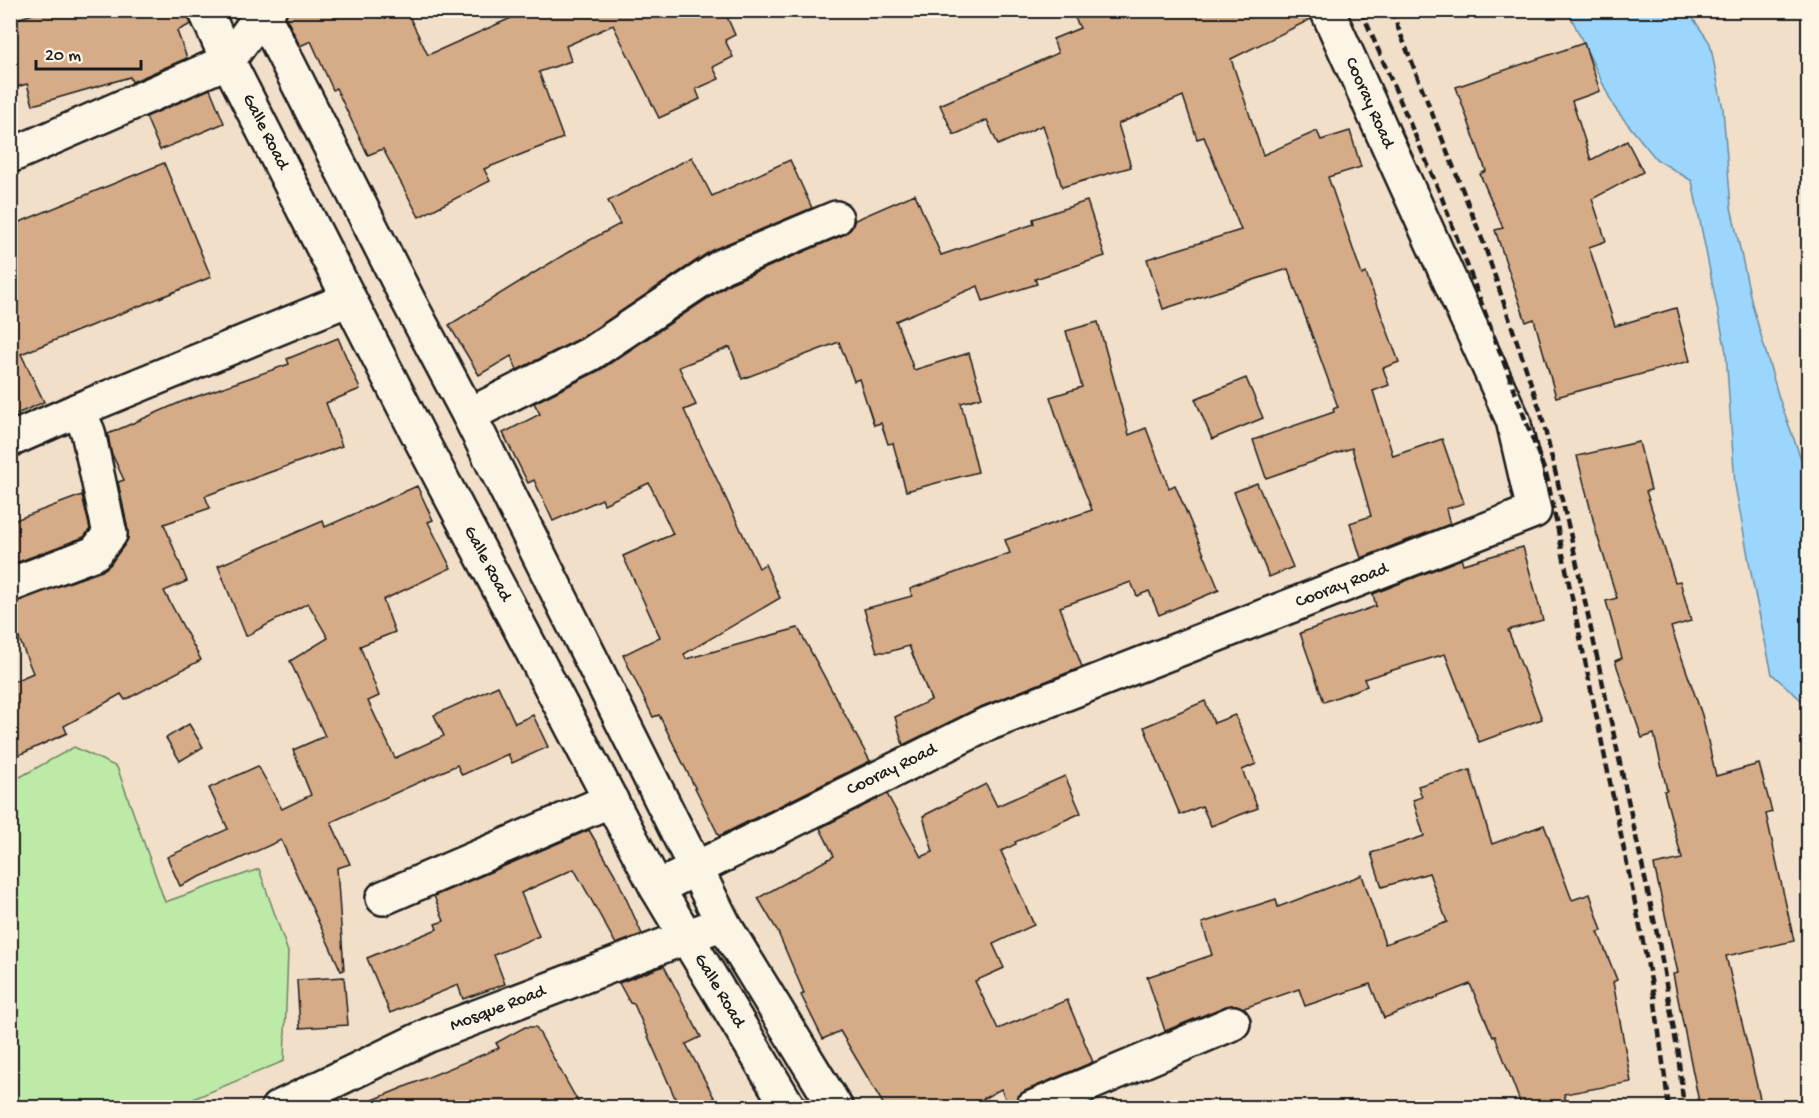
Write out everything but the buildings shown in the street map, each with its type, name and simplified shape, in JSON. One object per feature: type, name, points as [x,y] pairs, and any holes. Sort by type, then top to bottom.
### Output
[{"type":"main road","name":"Galle Road","points":[[205,10],[228,61],[349,299],[657,888],[789,1107]]},
{"type":"main road","name":"Cooray Road","points":[[657,888],[985,725],[1534,511],[1513,420],[1327,10]]},
{"type":"main road","points":[[10,156],[228,61],[264,12],[723,922],[836,1107]]},
{"type":"main road","points":[[469,415],[590,354],[722,266],[836,218]]},
{"type":"main road","points":[[10,440],[349,299]]},
{"type":"main road","points":[[10,585],[95,553],[110,534],[88,432],[78,410]]},
{"type":"main road","points":[[383,898],[611,800]]},
{"type":"main road","name":"Mosque Road","points":[[278,1107],[429,1035],[723,922]]},
{"type":"main road","points":[[1032,1107],[1233,1023]]},
{"type":"green space","points":[[74,747],[117,767],[165,902],[259,869],[288,952],[284,1061],[174,1107],[11,1107],[11,782]]},
{"type":"water","points":[[1568,11],[1688,11],[1710,43],[1723,109],[1731,207],[1752,304],[1779,398],[1808,478],[1808,706],[1772,674],[1735,485],[1726,352],[1692,181],[1656,159],[1614,107]]},
{"type":"railway","points":[[1361,10],[1440,193],[1547,477],[1654,995],[1669,1108]]},
{"type":"railway","points":[[1391,10],[1484,244],[1541,413],[1571,537],[1659,943],[1678,1054],[1684,1108]]}]
